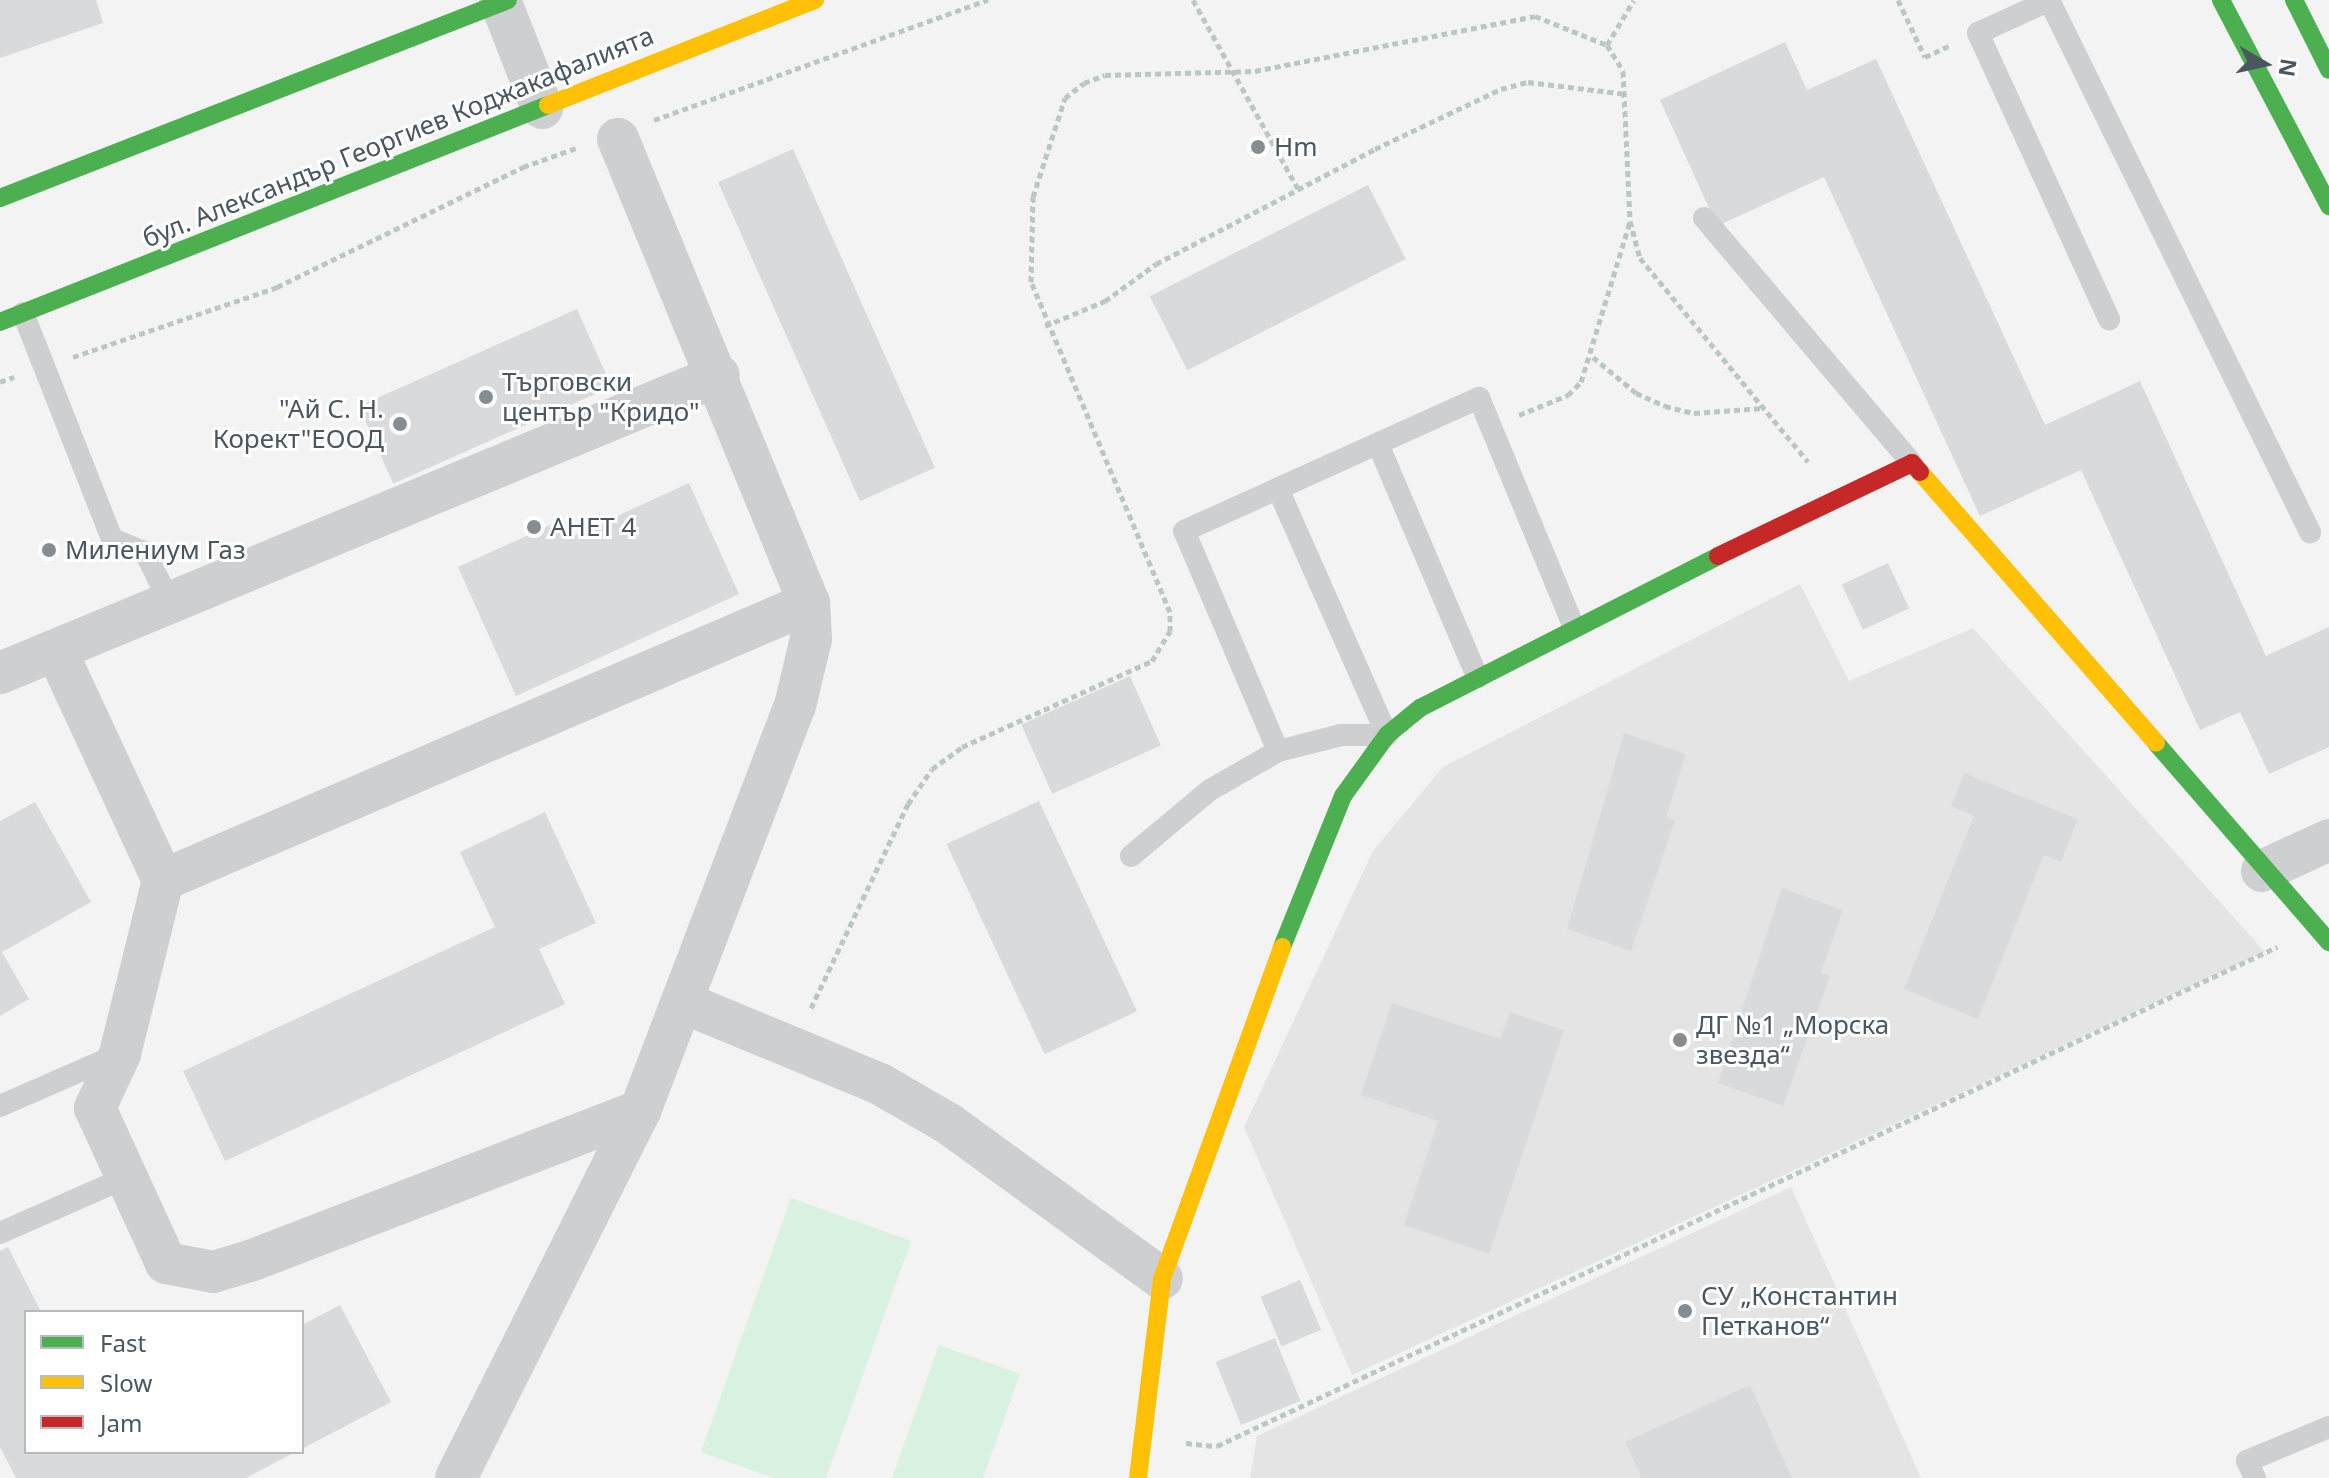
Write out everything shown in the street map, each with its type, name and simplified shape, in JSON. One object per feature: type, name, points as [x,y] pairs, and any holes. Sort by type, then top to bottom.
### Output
[{"type":"street","name":"бул. Александър Георгиев Коджакафалията","points":[[0,322],[815,0]]},
{"type":"street","points":[[2221,0],[2329,206]]},
{"type":"street","points":[[2294,0],[2329,70]]},
{"type":"street","points":[[0,198],[503,1],[542,108]]},
{"type":"street","points":[[456,1478],[640,1111],[795,706],[811,639],[809,603],[719,375],[618,135]]},
{"type":"street","points":[[0,673],[57,652],[719,375]]},
{"type":"street","points":[[1138,1478],[1162,1279],[1312,863],[1343,796],[1387,735],[1478,678],[1837,495],[1912,463],[2262,871],[2324,935]]},
{"type":"street","points":[[163,880],[809,603]]},
{"type":"street","points":[[57,652],[163,880],[120,1054],[95,1108],[166,1263],[213,1272],[640,1111]]},
{"type":"street","points":[[2262,871],[2329,840]]},
{"type":"street","points":[[682,1002],[880,1084],[949,1124],[1162,1279]]},
{"type":"lane","points":[[2109,319],[1978,33],[2048,0],[2310,532]]},
{"type":"lane","points":[[1704,218],[1912,463]]},
{"type":"lane","points":[[23,313],[112,539],[145,552],[170,603]]},
{"type":"lane","points":[[1278,751],[1184,531],[1479,398],[1574,627]]},
{"type":"lane","points":[[1378,444],[1478,678]]},
{"type":"lane","points":[[1131,856],[1210,790],[1278,751],[1341,735],[1387,735],[1278,489]]},
{"type":"lane","points":[[0,1106],[120,1054]]},
{"type":"lane","points":[[0,1233],[127,1177]]},
{"type":"lane","points":[[2255,1478],[2247,1461],[2329,1427]]},
{"type":"path","points":[[0,382],[277,287],[523,167],[988,0]]},
{"type":"path","points":[[1193,0],[1298,189]]},
{"type":"path","points":[[1607,45],[1634,0]]},
{"type":"path","points":[[1898,0],[1925,57],[1978,33]]},
{"type":"path","points":[[791,1049],[908,804],[932,769],[962,747],[1152,661],[1164,650],[1170,612],[1045,326],[1031,282],[1028,238],[1033,197],[1065,98],[1105,75],[1233,73],[1535,16],[1607,45],[1623,71],[1630,221],[1593,357],[1568,395],[1491,427]]},
{"type":"path","points":[[1045,326],[1105,301],[1156,264],[1298,189],[1501,89],[1528,82],[1626,94]]},
{"type":"path","points":[[1630,221],[1649,272],[1837,495]]},
{"type":"path","points":[[1593,357],[1636,393],[1665,406],[1694,413],[1763,408]]},
{"type":"path","points":[[1144,1440],[1217,1446],[2324,935]]},
{"type":"shaded area","name":"ДГ №1 „Морска звезда“","points":[[1800,584],[1849,681],[1973,628],[2265,952],[1352,1375],[1244,1127],[1373,851],[1443,767]]},
{"type":"shaded area","name":"СУ „Константин Петканов“","points":[[1791,1187],[1921,1478],[1250,1478],[1257,1436]]},
{"type":"green space","points":[[791,1198],[911,1241],[826,1478],[774,1478],[701,1452]]},
{"type":"green space","points":[[939,1345],[1020,1374],[983,1478],[892,1478]]},
{"type":"building","points":[[0,0],[96,0],[103,23],[0,58]]},
{"type":"building","points":[[1785,42],[1807,90],[1876,59],[2045,425],[2140,381],[2266,656],[2329,627],[2329,747],[2269,774],[2240,712],[2200,730],[2081,470],[1980,516],[1824,177],[1717,226],[1660,100]]},
{"type":"building","points":[[793,149],[935,468],[860,501],[718,182]]},
{"type":"building","points":[[1368,185],[1406,259],[1187,370],[1150,296]]},
{"type":"building","name":"Търговски център \"Кридо\"","points":[[577,309],[612,387],[393,484],[359,406]]},
{"type":"building","points":[[689,483],[739,594],[516,696],[458,567],[557,522],[565,540]]},
{"type":"building","points":[[1888,563],[1909,608],[1863,630],[1842,585]]},
{"type":"building","points":[[1130,676],[1161,745],[1052,794],[1021,724]]},
{"type":"building","points":[[1624,733],[1686,754],[1666,817],[1675,820],[1631,951],[1567,929]]},
{"type":"building","points":[[1964,773],[2078,819],[2061,862],[2044,855],[1978,1019],[1904,989],[1974,816],[1951,806]]},
{"type":"building","points":[[1039,801],[1137,1011],[1045,1054],[947,844]]},
{"type":"building","points":[[35,802],[91,902],[2,952],[29,999],[0,1016],[0,821]]},
{"type":"building","points":[[545,812],[596,923],[539,949],[565,1004],[225,1161],[183,1071],[495,927],[460,852]]},
{"type":"building","points":[[1782,888],[1843,910],[1821,973],[1830,976],[1783,1106],[1718,1083]]},
{"type":"building","points":[[1392,1003],[1500,1039],[1510,1012],[1564,1030],[1489,1254],[1404,1225],[1438,1121],[1361,1095]]},
{"type":"building","points":[[8,1247],[40,1310],[24,1310],[24,1454],[291,1454],[246,1478],[16,1478],[0,1447],[0,1251]]},
{"type":"building","points":[[1300,1280],[1321,1330],[1282,1347],[1260,1297]]},
{"type":"building","points":[[340,1305],[391,1402],[304,1448],[304,1324]]},
{"type":"building","points":[[1275,1338],[1300,1401],[1241,1425],[1216,1362]]},
{"type":"building","points":[[1750,1385],[1792,1478],[1642,1478],[1625,1442]]},
{"type":"traffic: fast","points":[[0,198],[508,0]]},
{"type":"traffic: fast","points":[[2221,0],[2329,206]]},
{"type":"traffic: fast","points":[[2294,0],[2329,70]]},
{"type":"traffic: fast","points":[[0,322],[548,105]]},
{"type":"traffic: fast","points":[[1282,947],[1343,796],[1387,735],[1420,708],[1718,556]]},
{"type":"traffic: fast","points":[[2156,743],[2329,942]]},
{"type":"traffic: slow","points":[[548,105],[815,0]]},
{"type":"traffic: slow","points":[[1920,472],[2156,743]]},
{"type":"traffic: slow","points":[[1138,1478],[1162,1279],[1282,947]]},
{"type":"traffic: jam","points":[[1718,556],[1912,463],[1920,472]]},
{"type":"place","name":"Hm","points":[[1258,147]]},
{"type":"place","name":"Търговски център \"Кридо\"","points":[[486,397]]},
{"type":"place","name":"\"Ай С. Н. Корект\"ЕООД","points":[[400,424]]},
{"type":"place","name":"АНЕТ 4","points":[[534,527]]},
{"type":"place","name":"Милениум Газ","points":[[49,550]]},
{"type":"place","name":"ДГ №1 „Морска звезда“","points":[[1680,1040]]},
{"type":"place","name":"СУ „Константин Петканов“","points":[[1685,1311]]}]
